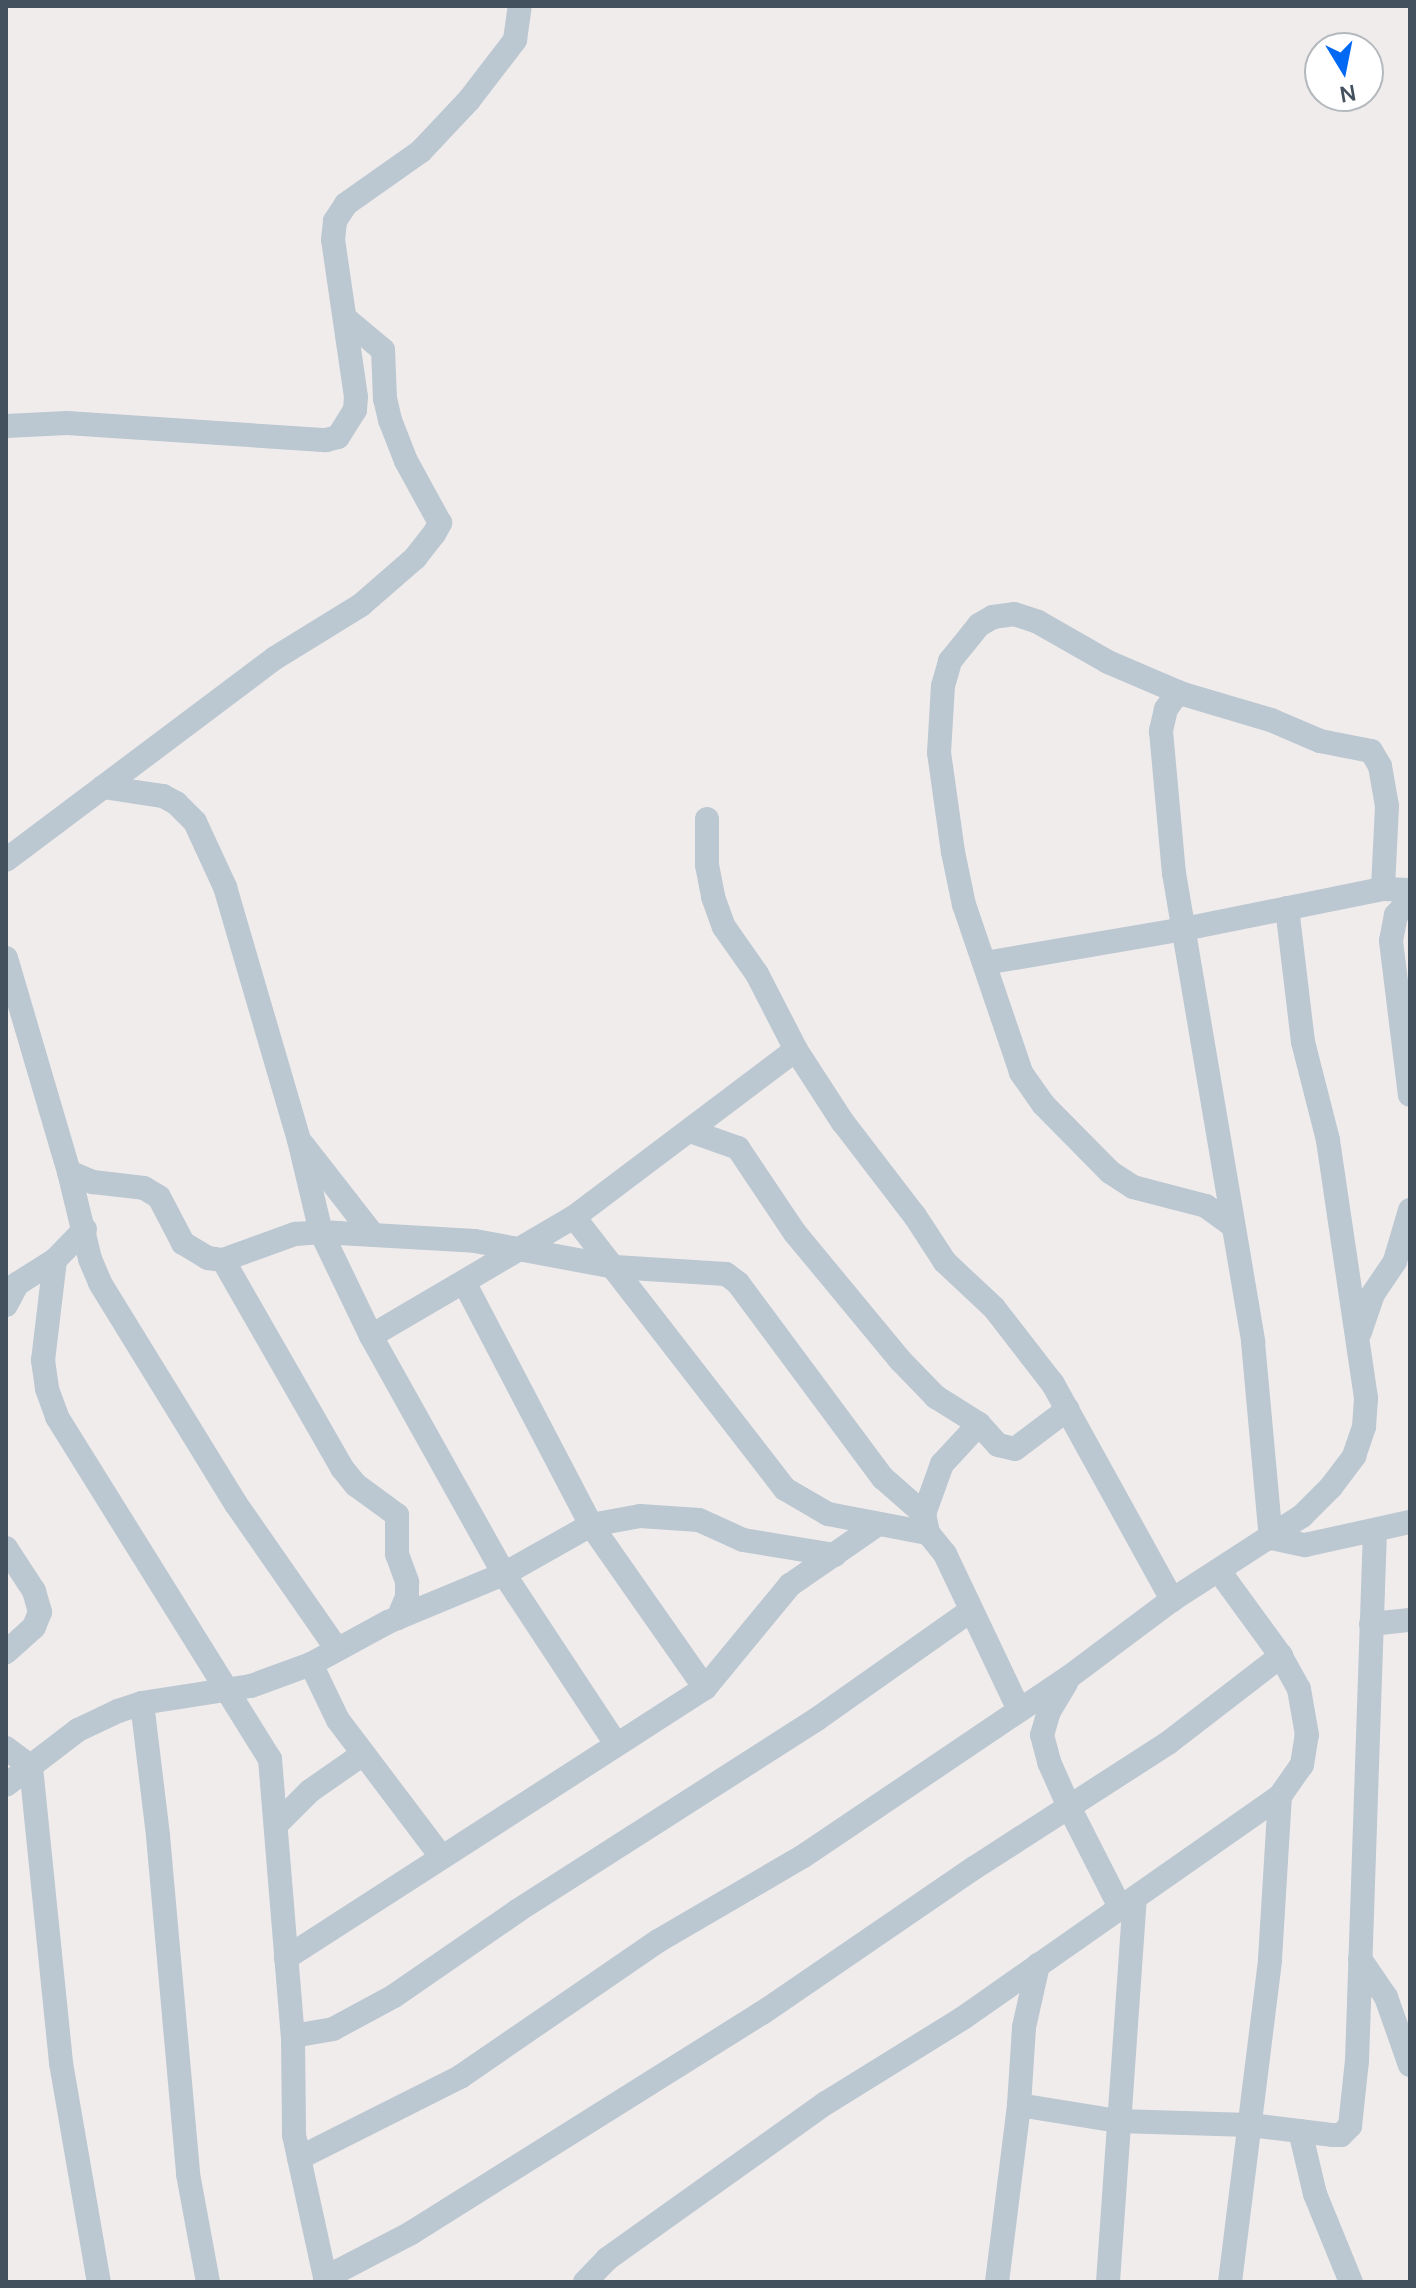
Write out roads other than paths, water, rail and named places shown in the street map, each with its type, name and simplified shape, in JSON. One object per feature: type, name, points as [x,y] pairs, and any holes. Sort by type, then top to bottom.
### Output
[{"type":"street","points":[[6,426],[67,423],[335,439],[345,430],[355,410],[346,319],[333,240],[335,221],[346,204],[421,151],[469,100],[515,40],[520,6]]},
{"type":"street","points":[[6,860],[275,658],[361,605],[415,558],[440,523],[406,461],[390,420],[385,399],[383,350],[346,319]]},
{"type":"street","points":[[1232,1225],[1206,1206],[1133,1187],[1073,1137],[1043,1104],[1021,1072],[964,905],[939,753],[943,686],[950,661],[979,625],[993,617],[1014,614],[1038,622],[1108,662],[1178,692],[1271,720],[1320,741],[1371,751],[1380,766],[1387,806],[1383,889]]},
{"type":"street","points":[[1178,692],[1166,709],[1161,731],[1174,873],[1253,1342],[1271,1538]]},
{"type":"street","points":[[103,787],[163,796],[188,812],[195,822],[225,887],[299,1140],[321,1232],[371,1336],[504,1574],[616,1744]]},
{"type":"street","points":[[707,819],[707,865],[713,897],[724,927],[757,974],[796,1050],[834,1110],[915,1216],[945,1262],[994,1308],[1068,1409],[1172,1600]]},
{"type":"street","points":[[985,963],[1184,929],[1383,889],[1410,890]]},
{"type":"street","points":[[1410,900],[1396,915],[1391,941],[1410,1095]]},
{"type":"street","points":[[299,2158],[460,2077],[658,1941],[802,1857],[1069,1677],[1172,1600],[1302,1516],[1354,1456],[1364,1427],[1366,1398],[1359,1334],[1328,1140],[1303,1042],[1287,908]]},
{"type":"street","points":[[6,958],[14,1006],[69,1172],[90,1259],[100,1283],[236,1504],[336,1648]]},
{"type":"street","points":[[371,1336],[465,1284],[574,1217],[796,1050]]},
{"type":"street","points":[[690,1131],[738,1148],[795,1233],[900,1360],[936,1397],[979,1424],[998,1445],[1015,1449],[1068,1409]]},
{"type":"street","points":[[299,1140],[373,1235]]},
{"type":"street","points":[[69,1172],[93,1182],[144,1188],[159,1197],[183,1243],[208,1258],[223,1260],[295,1234],[321,1232],[475,1241],[615,1267],[726,1274],[738,1283],[883,1478],[926,1523],[945,1554],[1019,1710]]},
{"type":"street","points":[[1359,1334],[1373,1294],[1395,1261],[1410,1210]]},
{"type":"street","points":[[574,1217],[785,1489],[828,1514],[878,1524],[926,1523]]},
{"type":"street","points":[[6,1305],[17,1284],[55,1260],[85,1229]]},
{"type":"street","points":[[55,1260],[43,1360],[47,1389],[57,1417],[270,1759],[293,2036],[294,2135],[326,2280],[411,2233],[762,2013],[1168,1743],[1281,1656]]},
{"type":"street","points":[[223,1260],[342,1468],[356,1485],[397,1515],[397,1554],[407,1582],[407,1597],[398,1618]]},
{"type":"street","points":[[465,1284],[591,1525],[705,1688]]},
{"type":"street","points":[[926,1523],[942,1464],[979,1424]]},
{"type":"street","points":[[6,1785],[78,1730],[142,1703],[251,1686],[311,1664],[336,1648],[398,1618],[504,1574],[591,1525],[640,1516],[699,1520],[743,1540],[835,1555]]},
{"type":"street","points":[[1271,1538],[1305,1545],[1410,1522]]},
{"type":"street","points":[[286,1958],[705,1688],[790,1585],[878,1524]]},
{"type":"street","points":[[1019,2105],[1118,2121],[1250,2125],[1341,2135],[1350,2126],[1355,2098],[1375,1530]]},
{"type":"street","points":[[6,1548],[34,1591],[40,1612],[34,1627],[6,1652]]},
{"type":"street","points":[[585,2282],[607,2259],[826,2103],[963,2018],[1280,1796],[1302,1765],[1307,1735],[1299,1689],[1281,1656],[1219,1571]]},
{"type":"street","points":[[293,2036],[333,2029],[394,1996],[517,1911],[817,1719],[970,1611]]},
{"type":"street","points":[[1371,1624],[1410,1620]]},
{"type":"street","points":[[311,1664],[338,1720],[441,1856]]},
{"type":"street","points":[[1069,1677],[1049,1711],[1042,1735],[1049,1762],[1069,1807],[1128,1904],[1108,2282]]},
{"type":"street","points":[[142,1703],[158,1836],[188,2174],[208,2282]]},
{"type":"street","points":[[6,1748],[31,1767],[61,2063],[99,2282]]},
{"type":"street","points":[[276,1825],[310,1791],[363,1754]]},
{"type":"street","points":[[1230,2282],[1270,1959],[1280,1796]]},
{"type":"street","points":[[1360,1959],[1386,1997],[1410,2065]]},
{"type":"street","points":[[997,2282],[1019,2105],[1024,2027],[1038,1965]]},
{"type":"street","points":[[1300,2131],[1315,2194],[1351,2282]]}]
